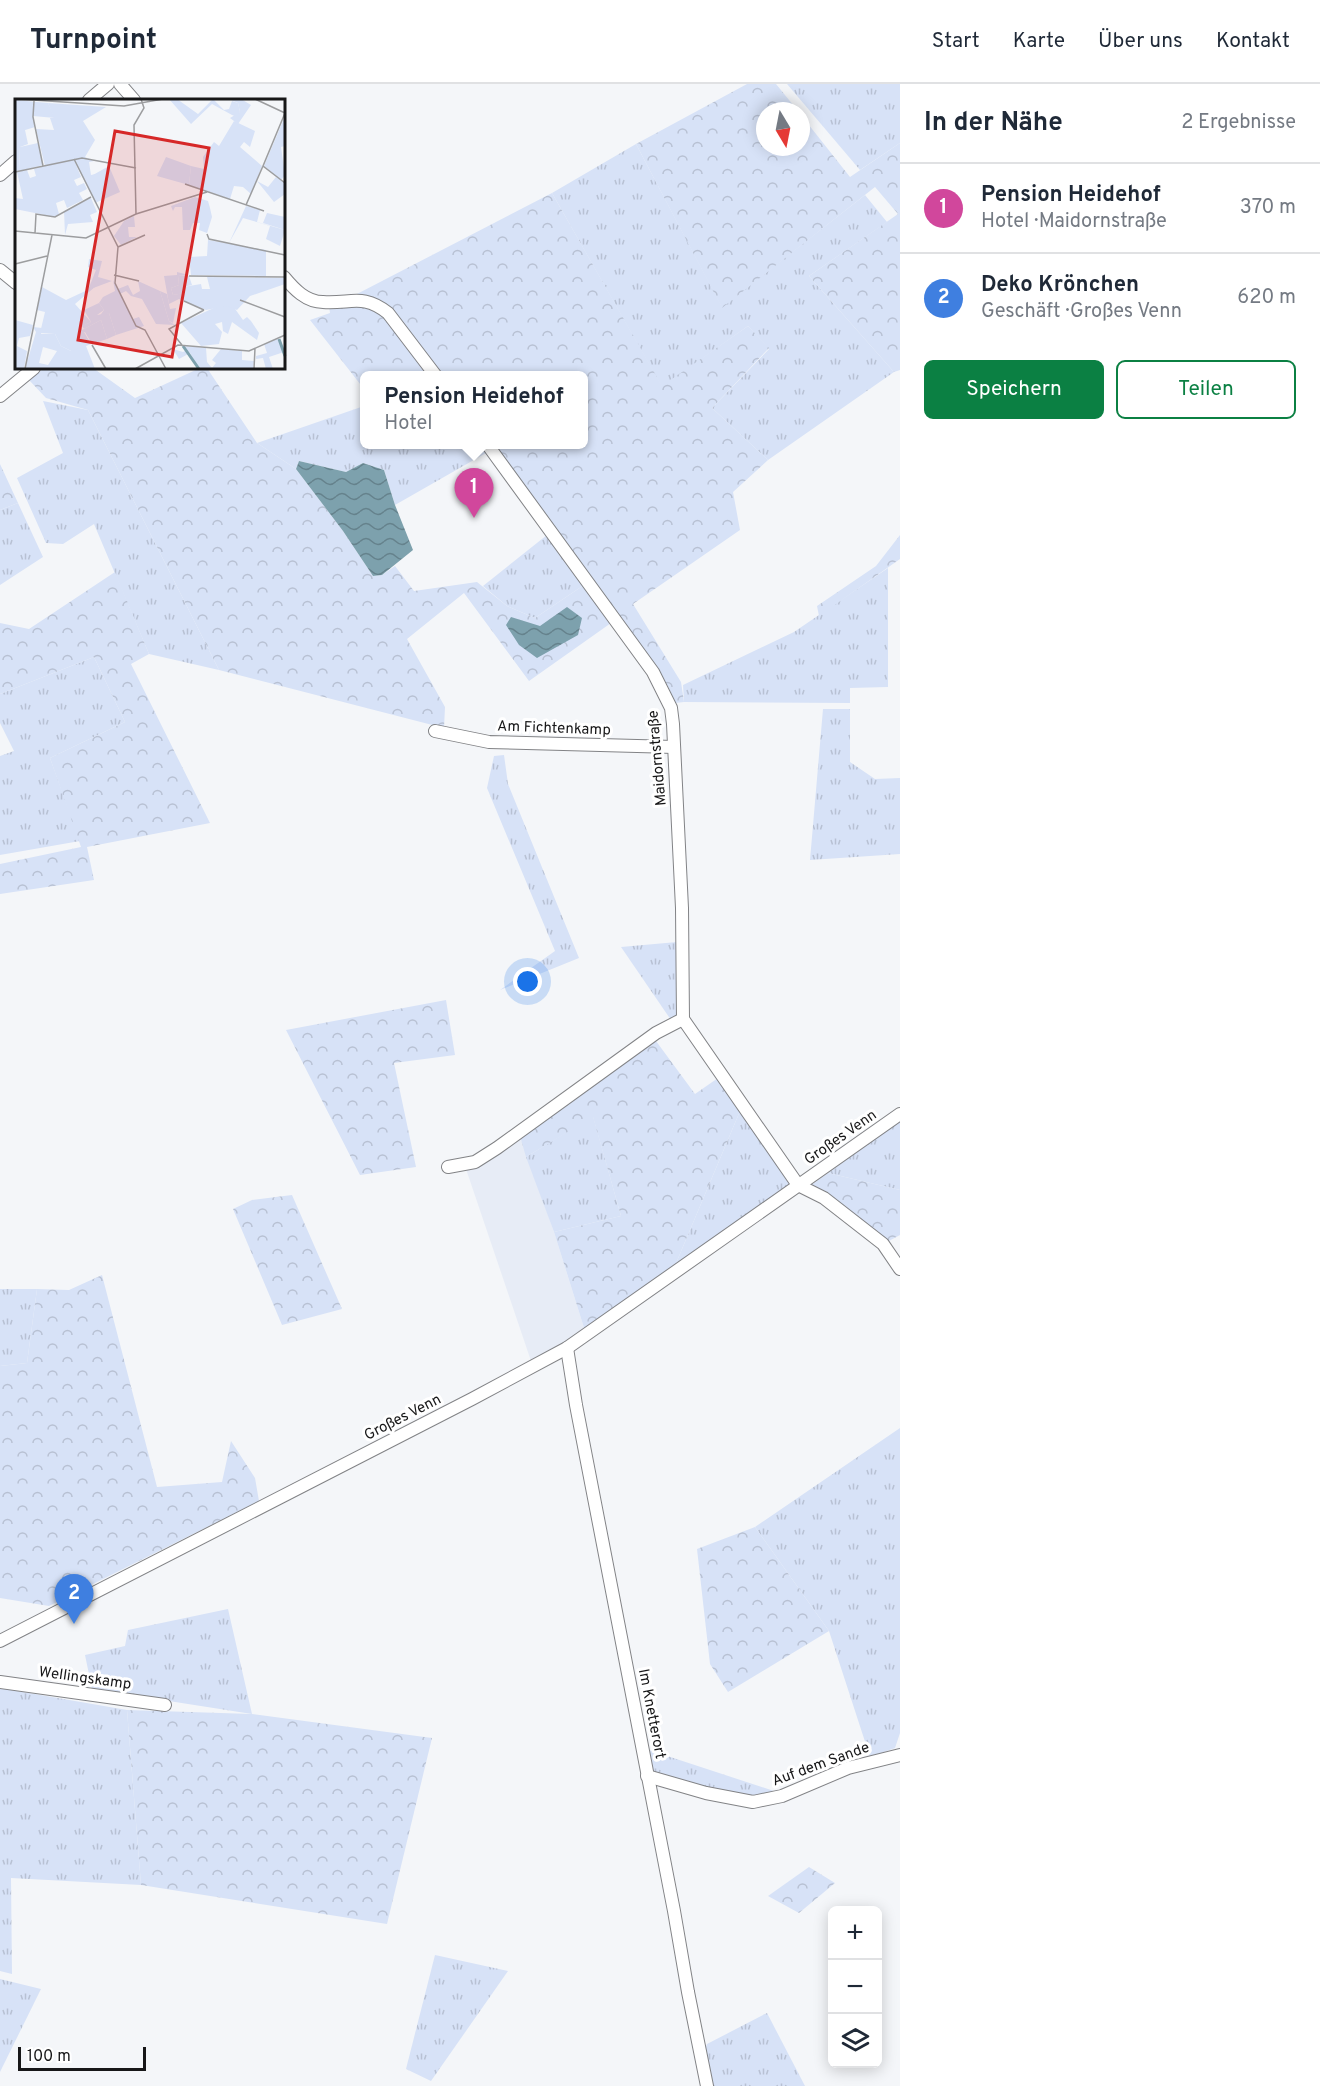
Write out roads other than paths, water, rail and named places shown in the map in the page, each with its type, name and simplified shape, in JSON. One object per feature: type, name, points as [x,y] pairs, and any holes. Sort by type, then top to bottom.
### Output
[{"type":"street","points":[[90,99],[108,84]]},
{"type":"street","points":[[120,84],[133,99]]},
{"type":"street","points":[[0,175],[15,162]]},
{"type":"street","points":[[0,270],[15,282]]},
{"type":"street","points":[[285,278],[293,289],[308,299],[323,303],[355,299],[378,305],[388,313],[433,371]]},
{"type":"street","points":[[0,396],[33,369]]},
{"type":"street","name":"Maidornstraße","points":[[491,449],[653,672],[671,708],[682,908],[683,1019]]},
{"type":"street","name":"Am Fichtenkamp","points":[[435,731],[489,742],[674,747]]},
{"type":"street","points":[[448,1167],[475,1162],[656,1033],[683,1019],[798,1185]]},
{"type":"street","name":"Großes Venn","points":[[0,1641],[567,1348],[900,1114]]},
{"type":"street","name":"Großes Venn","points":[[798,1185],[824,1198],[883,1244],[900,1269]]},
{"type":"street","name":"Im Knetterort","points":[[567,1348],[687,1992],[707,2086]]},
{"type":"street","name":"Wellingskamp","points":[[0,1682],[165,1705]]},
{"type":"street","name":"Auf dem Sande","points":[[647,1776],[706,1793],[753,1802],[782,1796],[848,1768],[900,1755]]},
{"type":"water","points":[[299,461],[346,472],[363,463],[384,470],[413,550],[382,575],[373,576],[343,531],[296,469]]},
{"type":"water","points":[[567,607],[582,618],[578,635],[537,658],[519,645],[506,625],[511,617],[540,626]]},
{"type":"place","name":"Pension Heidehof","points":[[474,518]]},
{"type":"place","name":"Deko Krönchen","points":[[74,1624]]}]
